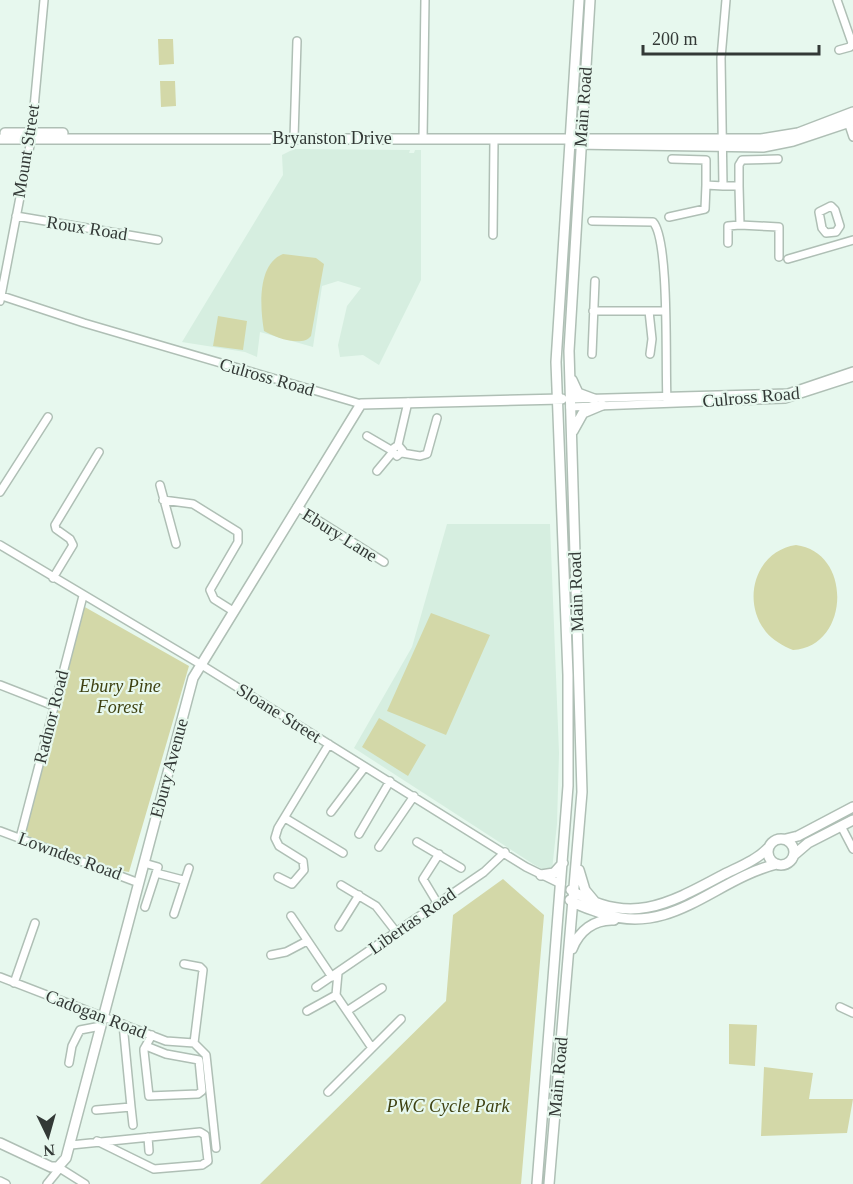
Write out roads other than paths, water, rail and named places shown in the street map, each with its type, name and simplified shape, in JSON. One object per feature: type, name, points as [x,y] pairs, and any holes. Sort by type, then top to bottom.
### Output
[{"type":"main road","name":"Main Road","points":[[537,1184],[559,886],[563,863],[569,722],[557,403],[557,340],[568,163],[567,141],[579,0]]},
{"type":"main road","name":"Main Road","points":[[549,1184],[570,956],[582,772],[569,372],[580,141],[590,0]]},
{"type":"main road","name":"Bryanston Drive","points":[[580,141],[598,138],[776,146],[850,118]]},
{"type":"main road","points":[[582,121],[587,129],[598,138]]},
{"type":"main road","name":"Bryanston Drive","points":[[0,133],[31,136],[722,143]]},
{"type":"main road","name":"Bryanston Drive","points":[[0,139],[31,136]]},
{"type":"main road","points":[[543,140],[560,145],[568,163]]},
{"type":"main road","points":[[569,372],[578,393],[594,399]]},
{"type":"main road","name":"Culross Road","points":[[360,404],[540,400],[570,403]]},
{"type":"main road","name":"Ebury Avenue","points":[[59,1167],[66,1158],[71,1144],[191,683],[200,664],[360,404]]},
{"type":"main road","points":[[572,436],[577,420],[583,413],[602,405]]},
{"type":"main road","points":[[853,807],[808,831],[786,839],[775,840],[768,848],[768,856],[777,864],[786,864],[794,855],[817,839],[853,820]]},
{"type":"main road","points":[[823,823],[836,823],[841,826]]},
{"type":"main road","points":[[808,831],[817,839]]},
{"type":"main road","points":[[786,839],[794,847],[794,855]]},
{"type":"main road","name":"Sloane Street","points":[[559,886],[596,903],[629,910],[660,906],[683,897],[755,858],[768,848]]},
{"type":"main road","points":[[541,875],[554,873],[563,863]]},
{"type":"main road","points":[[577,864],[585,890],[596,903]]},
{"type":"main road","name":"Sloane Street","points":[[559,886],[573,903],[609,915],[640,920],[672,913],[758,869],[777,864]]},
{"type":"main road","points":[[570,956],[579,936],[593,923],[610,920],[640,920]]},
{"type":"main road","points":[[0,1143],[51,1167],[59,1167]]},
{"type":"street","name":"Mount Street","points":[[1,294],[31,136],[32,86],[44,0]]},
{"type":"street","points":[[423,139],[425,0]]},
{"type":"street","points":[[723,186],[721,58],[726,0]]},
{"type":"street","points":[[837,0],[852,45],[839,50]]},
{"type":"street","points":[[294,138],[297,41]]},
{"type":"street","points":[[850,118],[853,136]]},
{"type":"street","points":[[493,235],[494,140]]},
{"type":"street","points":[[669,217],[706,209],[706,160],[672,159]]},
{"type":"street","points":[[740,225],[739,165],[742,160],[778,159]]},
{"type":"street","points":[[706,185],[738,186]]},
{"type":"street","name":"Roux Road","points":[[16,216],[158,240]]},
{"type":"street","points":[[592,221],[653,222],[659,233],[665,311],[667,400]]},
{"type":"street","points":[[728,243],[728,226],[778,226],[779,257]]},
{"type":"street","points":[[832,234],[835,246]]},
{"type":"street","points":[[789,259],[853,240]]},
{"type":"street","points":[[592,354],[595,282]]},
{"type":"street","name":"Culross Road","points":[[1,294],[84,323],[360,404]]},
{"type":"street","points":[[593,311],[665,311]]},
{"type":"street","points":[[649,311],[652,339],[650,354]]},
{"type":"street","name":"Culross Road","points":[[570,403],[602,405],[788,393],[853,371]]},
{"type":"street","name":"Culross Road","points":[[570,403],[594,399],[790,398],[853,377]]},
{"type":"street","points":[[377,471],[398,445],[408,402]]},
{"type":"street","points":[[0,492],[48,417]]},
{"type":"street","points":[[367,436],[397,456],[402,453],[420,456],[427,454],[437,418]]},
{"type":"street","points":[[398,445],[402,453]]},
{"type":"street","points":[[53,578],[73,545],[70,539],[56,530],[55,525],[99,452]]},
{"type":"street","points":[[160,485],[176,544]]},
{"type":"street","points":[[163,500],[193,504],[238,532],[238,542],[210,590],[215,600],[233,611]]},
{"type":"street","name":"Ebury Lane","points":[[297,507],[384,562]]},
{"type":"street","name":"Sloane Street","points":[[0,545],[82,596],[200,664],[559,886]]},
{"type":"street","name":"Radnor Road","points":[[20,838],[82,596]]},
{"type":"street","points":[[0,685],[54,706]]},
{"type":"street","points":[[278,877],[288,884],[294,883],[305,867],[303,861],[276,844],[276,833],[329,744]]},
{"type":"street","points":[[331,812],[365,767]]},
{"type":"street","points":[[359,834],[390,781]]},
{"type":"street","points":[[379,847],[414,796]]},
{"type":"street","points":[[285,818],[343,853]]},
{"type":"street","points":[[841,826],[853,849]]},
{"type":"street","name":"Lowndes Road","points":[[0,831],[139,883]]},
{"type":"street","points":[[417,842],[461,868]]},
{"type":"street","name":"Libertas Road","points":[[316,987],[438,904],[505,852]]},
{"type":"street","points":[[438,904],[423,877],[439,854]]},
{"type":"street","points":[[144,863],[157,866],[145,907]]},
{"type":"street","points":[[174,914],[183,880],[189,868]]},
{"type":"street","points":[[156,873],[183,880]]},
{"type":"street","points":[[341,885],[376,906],[397,933]]},
{"type":"street","points":[[339,927],[358,895]]},
{"type":"street","points":[[291,916],[307,941],[335,975],[336,995],[372,1048]]},
{"type":"street","points":[[15,983],[35,923]]},
{"type":"street","points":[[271,955],[286,952],[307,941]]},
{"type":"street","points":[[184,964],[200,967],[203,970],[194,1043],[206,1055],[216,1148]]},
{"type":"street","name":"Cadogan Road","points":[[0,977],[103,1021],[123,1024],[166,1041],[194,1043]]},
{"type":"street","points":[[347,1011],[382,988]]},
{"type":"street","points":[[307,1011],[336,995]]},
{"type":"street","points":[[840,1007],[853,1013]]},
{"type":"street","points":[[328,1092],[401,1018]]},
{"type":"street","points":[[69,1063],[72,1046],[80,1030],[103,1021]]},
{"type":"street","points":[[123,1024],[133,1125]]},
{"type":"street","points":[[146,1046],[166,1054],[199,1060],[202,1091],[149,1096],[144,1051],[146,1046],[152,1035]]},
{"type":"street","points":[[96,1110],[131,1107]]},
{"type":"street","points":[[71,1144],[97,1141],[202,1132],[205,1135],[208,1161],[202,1165],[154,1169],[97,1141]]},
{"type":"street","points":[[148,1137],[149,1151]]},
{"type":"street","points":[[47,1184],[59,1167],[85,1184]]},
{"type":"street","points":[[0,1181],[6,1184]]},
{"type":"park label","name":"Ebury Pine Forest","points":[[120,696]]},
{"type":"park label","name":"PWC Cycle Park","points":[[448,1106]]}]
